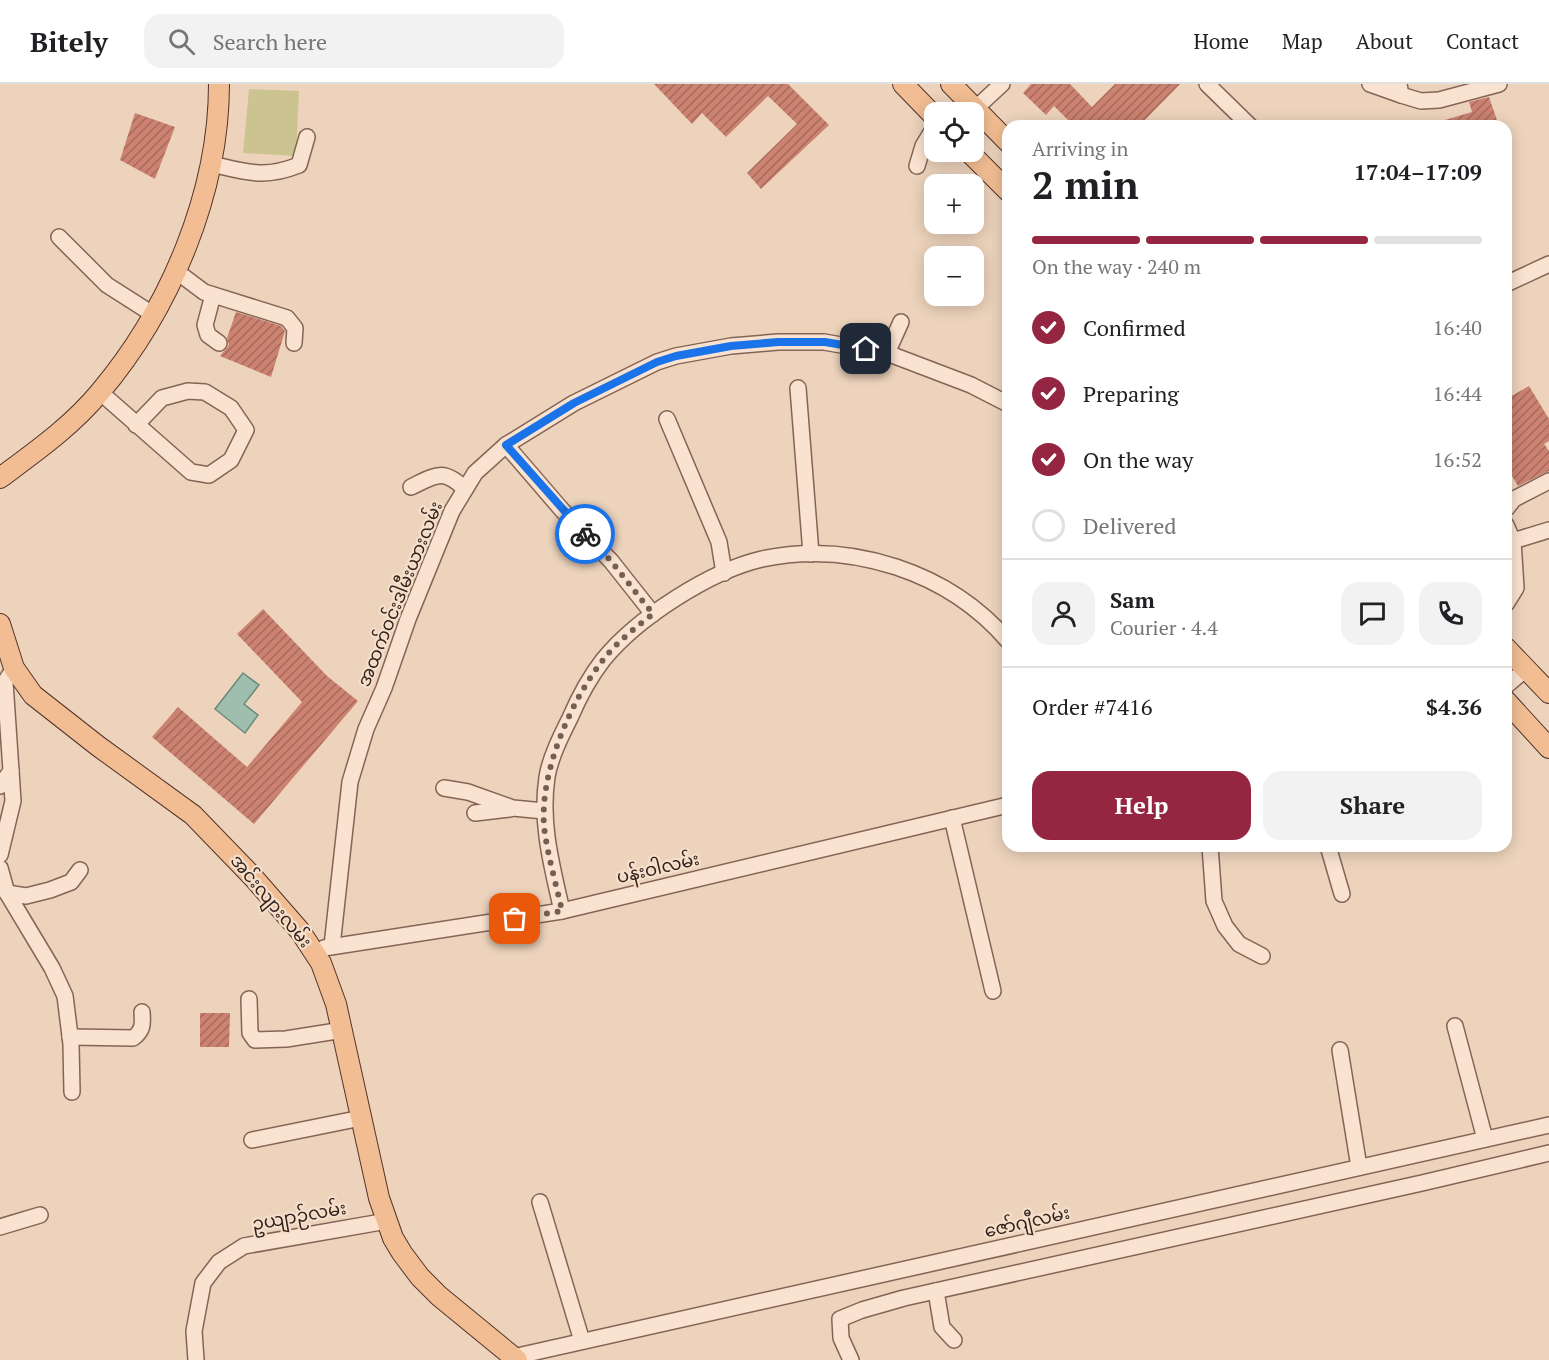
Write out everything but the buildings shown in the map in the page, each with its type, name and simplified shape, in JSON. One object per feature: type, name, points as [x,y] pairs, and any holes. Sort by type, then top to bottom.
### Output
[{"type":"main road","points":[[0,478],[52,438],[100,392],[154,315],[176,272],[212,164],[219,84]]},
{"type":"main road","points":[[903,84],[924,106]]},
{"type":"main road","points":[[955,89],[968,102]]},
{"type":"main road","points":[[984,118],[1002,136]]},
{"type":"main road","points":[[979,162],[1002,185]]},
{"type":"main road","name":"အင်းလျားလမ်း","points":[[0,624],[14,668],[33,695],[193,816],[252,876],[300,931],[322,948],[327,977],[343,1030],[379,1198],[402,1253],[420,1277],[439,1296],[515,1358]]},
{"type":"main road","points":[[1512,654],[1549,693]]},
{"type":"main road","points":[[1512,708],[1549,748]]},
{"type":"street","points":[[983,102],[1002,84]]},
{"type":"street","points":[[1207,84],[1244,120]]},
{"type":"street","points":[[1370,84],[1400,89],[1421,101],[1439,100],[1499,84]]},
{"type":"street","points":[[212,164],[256,174],[286,170],[298,165],[307,137]]},
{"type":"street","points":[[917,166],[924,144]]},
{"type":"street","points":[[59,237],[107,285],[154,315]]},
{"type":"street","points":[[1512,281],[1549,264]]},
{"type":"street","points":[[176,272],[204,292],[287,318],[295,328],[294,344]]},
{"type":"street","points":[[213,295],[205,325],[208,335],[219,343]]},
{"type":"street","points":[[887,353],[901,322]]},
{"type":"street","name":"အထက်ဝင်းဒါမီးယားလမ်း","points":[[322,948],[350,783],[366,729],[452,511],[476,473],[506,445],[574,403],[657,362],[676,356],[731,346],[778,342],[825,342],[887,353],[971,385],[1002,401]]},
{"type":"street","points":[[798,388],[811,554]]},
{"type":"street","points":[[100,392],[136,425],[191,472],[209,475],[231,460],[246,430],[231,408],[205,392],[188,392],[162,398],[136,425]]},
{"type":"street","points":[[667,419],[719,542],[724,573]]},
{"type":"street","points":[[506,445],[562,510],[611,561],[653,614]]},
{"type":"street","points":[[411,487],[442,474],[452,477],[465,489]]},
{"type":"street","points":[[1512,502],[1549,481]]},
{"type":"street","points":[[1512,594],[1516,588],[1513,541],[1549,530]]},
{"type":"street","points":[[562,911],[544,826],[547,775],[584,687],[604,658],[653,614],[673,600],[724,573],[762,560],[811,554],[851,556],[902,567],[950,591],[992,622],[1002,634]]},
{"type":"street","points":[[0,855],[13,801],[5,682],[14,668]]},
{"type":"street","points":[[1512,681],[1526,669]]},
{"type":"street","points":[[0,786],[12,771]]},
{"type":"street","points":[[444,788],[468,792],[513,808]]},
{"type":"street","name":"ပန်းဝါလမ်း","points":[[322,948],[562,911],[1002,806]]},
{"type":"street","points":[[475,813],[513,808],[544,811]]},
{"type":"street","points":[[952,818],[993,991]]},
{"type":"street","points":[[1210,852],[1214,901],[1225,926],[1239,944],[1262,956]]},
{"type":"street","points":[[1330,852],[1342,894]]},
{"type":"street","points":[[7,892],[26,896],[50,890],[71,882],[80,870]]},
{"type":"street","points":[[0,871],[7,892],[52,968],[65,996],[70,1037],[72,1092]]},
{"type":"street","points":[[249,999],[250,1033],[255,1040],[286,1039],[343,1030]]},
{"type":"street","points":[[70,1037],[133,1038],[143,1027],[142,1012]]},
{"type":"street","points":[[1455,1026],[1485,1139]]},
{"type":"street","points":[[1340,1050],[1359,1167]]},
{"type":"street","points":[[252,1140],[361,1118]]},
{"type":"street","name":"ဇော်ဂျီလမ်း","points":[[515,1358],[582,1341],[1549,1125]]},
{"type":"street","points":[[851,1360],[841,1338],[840,1319],[862,1310],[936,1291],[1399,1189],[1549,1153]]},
{"type":"street","points":[[540,1202],[582,1341]]},
{"type":"street","points":[[0,1227],[40,1215]]},
{"type":"street","name":"ဥယျာဉ်လမ်း","points":[[196,1360],[194,1331],[203,1283],[219,1262],[243,1246],[387,1221]]},
{"type":"street","points":[[936,1291],[942,1327],[954,1340]]},
{"type":"shaded area","points":[[249,89],[299,91],[296,156],[243,153]]},
{"type":"shaded area","points":[[243,673],[259,685],[244,704],[258,715],[245,733],[215,709]]},
{"type":"way so far","points":[[515,919],[562,911],[544,826],[547,775],[584,687],[604,658],[653,614],[611,561],[585,534]]},
{"type":"route","points":[[585,534],[506,445],[574,403],[657,362],[676,356],[731,346],[778,342],[825,342],[866,349]]}]
